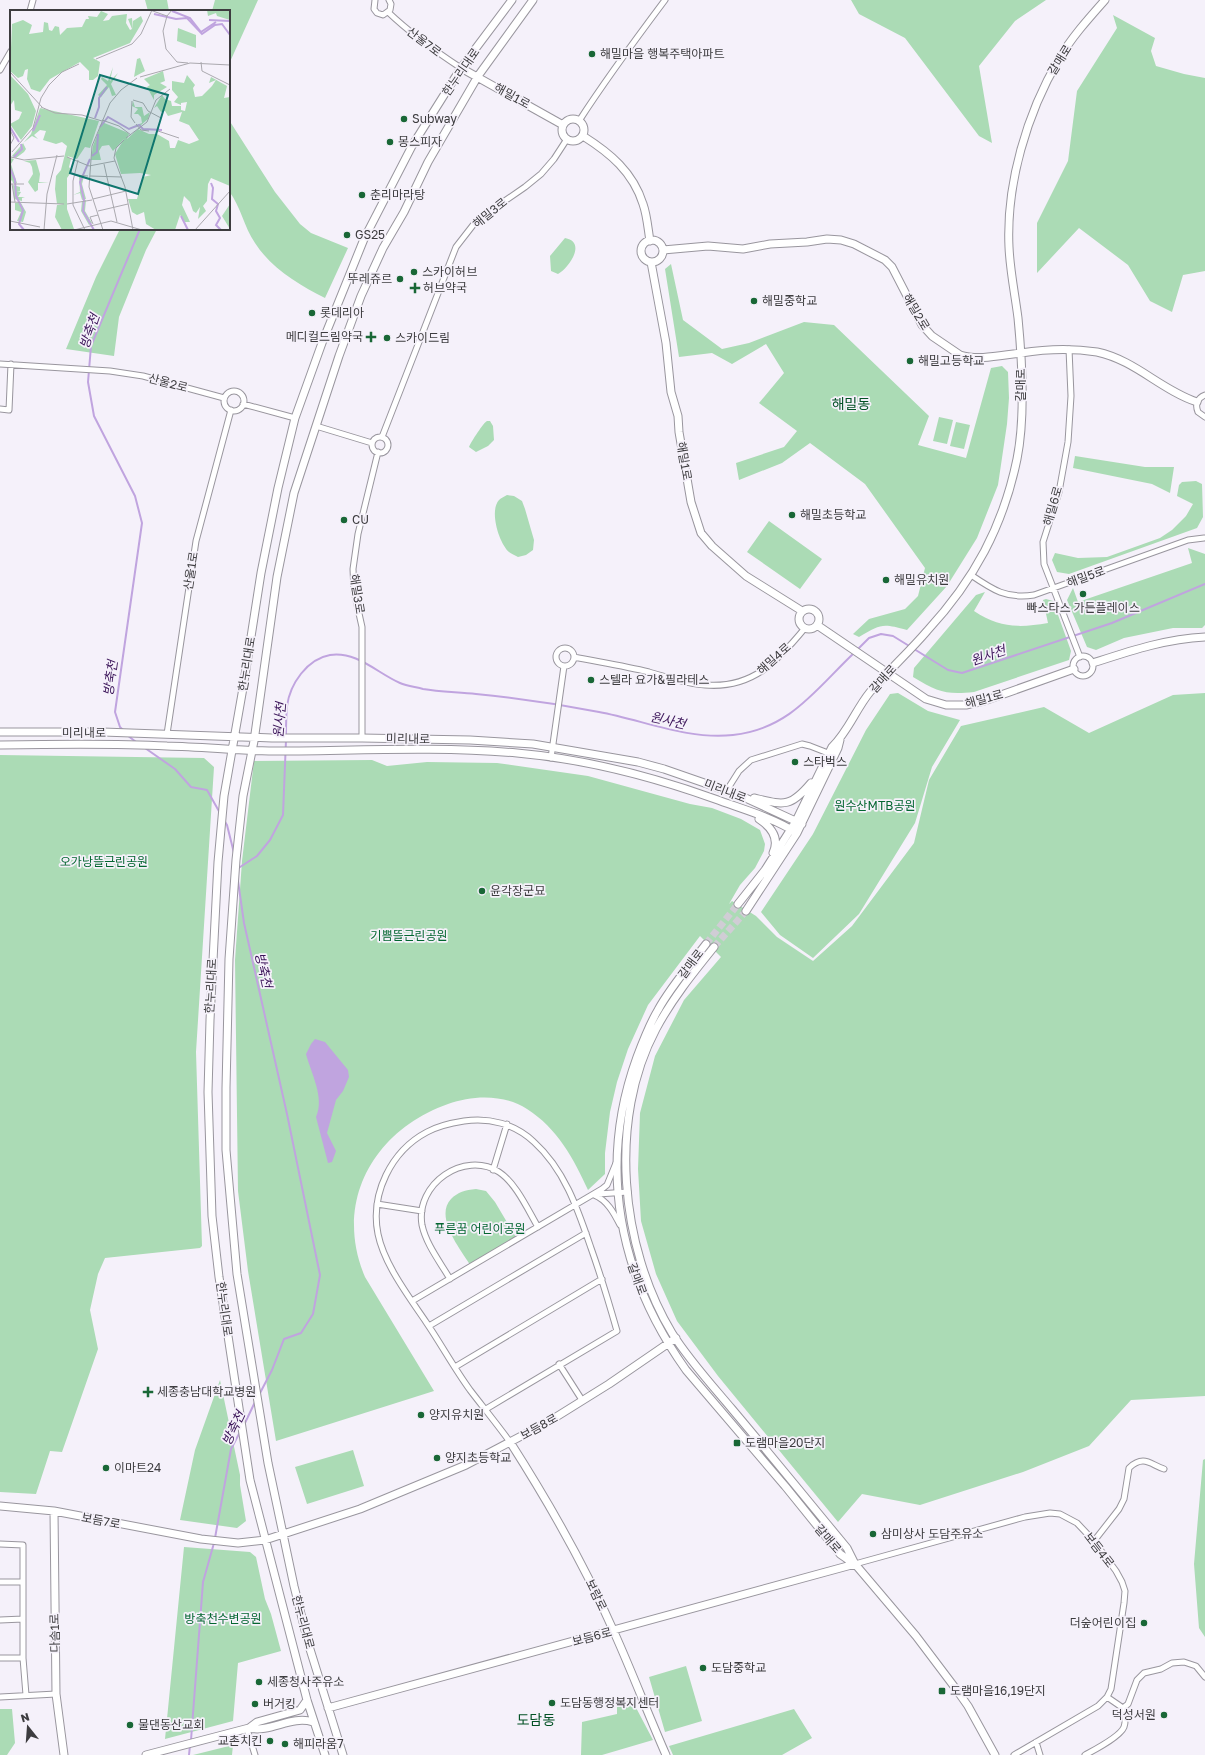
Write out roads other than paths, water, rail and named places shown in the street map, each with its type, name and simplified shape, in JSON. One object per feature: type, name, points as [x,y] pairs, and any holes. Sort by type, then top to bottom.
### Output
[{"type":"street","points":[[30,10],[33,0]]},
{"type":"street","points":[[375,0],[373,6],[375,11],[383,15],[388,12],[391,7],[390,0]]},
{"type":"street","name":"한누리대로","points":[[325,1755],[307,1700],[250,1480],[219,1277],[212,1216],[209,1052],[218,862],[224,796],[261,573],[278,488],[296,418],[327,329],[364,239],[412,146],[462,68],[512,0]]},
{"type":"street","name":"한누리대로","points":[[343,1755],[307,1638],[280,1535],[237,1274],[226,1150],[226,1054],[229,959],[236,860],[243,796],[254,738],[282,554],[294,493],[316,426],[361,296],[383,248],[404,212],[428,162],[478,76],[533,0]]},
{"type":"street","points":[[579,121],[622,57],[643,32],[665,0]]},
{"type":"street","name":"갈매로","points":[[799,823],[818,773],[828,753],[840,739],[857,710],[887,673],[928,630],[962,590],[991,540],[1002,516],[1017,458],[1020,425],[1021,353],[1009,246],[1010,214],[1016,169],[1038,100],[1049,78],[1060,58],[1105,0]]},
{"type":"street","name":"산울7로","points":[[388,12],[431,49],[462,68]]},
{"type":"street","points":[[0,70],[10,53]]},
{"type":"street","name":"해밀1로","points":[[462,68],[564,125]]},
{"type":"street","points":[[569,120],[579,121],[584,129],[583,136],[576,141],[567,140],[562,131],[564,125],[569,120]]},
{"type":"street","points":[[583,136],[615,160],[637,188],[643,205],[650,241]]},
{"type":"street","name":"해밀3로","points":[[382,437],[456,247],[477,220],[525,187],[541,174],[554,159],[567,140]]},
{"type":"street","name":"해밀2로","points":[[663,250],[708,246],[743,249],[770,244],[807,242],[827,239],[841,240],[864,248],[886,260],[897,274],[905,295],[922,325],[943,345],[965,357],[993,357],[1069,349],[1097,352],[1118,358],[1148,374],[1176,394],[1197,402]]},
{"type":"street","points":[[650,241],[658,242],[663,250],[660,258],[651,262],[644,259],[641,252],[643,246],[650,241]]},
{"type":"street","name":"해밀1로","points":[[651,262],[666,343],[671,392],[678,416],[679,432],[691,502],[701,533],[712,546],[746,576],[802,611]]},
{"type":"street","name":"해밀6로","points":[[1069,349],[1071,396],[1068,442],[1059,492],[1042,548],[1044,564],[1080,657]]},
{"type":"street","points":[[0,364],[11,364],[9,410],[0,409]]},
{"type":"street","name":"산울2로","points":[[11,364],[110,371],[143,376],[224,398]]},
{"type":"street","points":[[230,392],[237,392],[242,395],[243,404],[239,410],[231,410],[225,405],[224,398],[230,392]]},
{"type":"street","points":[[1205,395],[1197,402],[1198,412],[1205,417]]},
{"type":"street","points":[[243,404],[296,418]]},
{"type":"street","name":"산울1로","points":[[167,734],[196,541],[231,410]]},
{"type":"street","points":[[316,426],[372,443]]},
{"type":"street","points":[[382,437],[386,441],[387,446],[385,450],[378,452],[372,448],[372,443],[377,438],[382,437]]},
{"type":"street","name":"해밀3로","points":[[362,738],[362,626],[354,590],[353,569],[358,534],[378,452]]},
{"type":"street","name":"해밀5로","points":[[971,575],[992,589],[1012,596],[1034,595],[1188,540],[1205,537]]},
{"type":"street","points":[[810,608],[816,610],[820,616],[818,626],[812,629],[805,628],[800,623],[799,619],[802,611],[810,608]]},
{"type":"street","name":"해밀1로","points":[[818,626],[926,699],[946,705],[966,705],[984,701],[1074,669]]},
{"type":"street","name":"해밀4로","points":[[574,657],[645,671],[698,684],[730,685],[744,681],[768,668],[805,628]]},
{"type":"street","points":[[1093,663],[1140,647],[1170,640],[1205,637]]},
{"type":"street","points":[[563,648],[569,649],[573,652],[574,657],[571,664],[564,666],[556,659],[558,651],[563,648]]},
{"type":"street","points":[[1080,657],[1087,657],[1093,663],[1092,671],[1088,675],[1079,675],[1074,669],[1075,661],[1080,657]]},
{"type":"street","points":[[551,758],[564,666]]},
{"type":"street","name":"미리내로","points":[[0,732],[103,732],[254,738],[362,738],[506,741],[552,747],[638,762],[727,790],[799,823]]},
{"type":"street","name":"갈매로","points":[[746,911],[799,823],[838,748],[840,739]]},
{"type":"street","name":"미리내로","points":[[0,745],[115,744],[271,751],[352,749],[484,751],[551,758],[594,764],[691,791],[742,809],[794,831]]},
{"type":"street","points":[[727,790],[739,771],[751,760],[802,744],[828,753]]},
{"type":"street","points":[[738,795],[775,803],[790,802],[796,800],[818,773]]},
{"type":"street","points":[[742,809],[767,824],[775,835],[775,849],[766,868]]},
{"type":"street","name":"갈매로","points":[[738,904],[794,831]]},
{"type":"street","name":"갈매로","points":[[706,944],[658,1010],[649,1028],[627,1087],[620,1120],[616,1161],[617,1192],[622,1228],[641,1292],[668,1344],[686,1370],[785,1486],[840,1554],[855,1564]]},
{"type":"street","name":"갈매로","points":[[714,947],[678,993],[667,1011],[656,1030],[641,1068],[628,1121],[626,1156],[628,1192],[638,1256],[657,1305],[676,1338],[708,1382],[846,1548],[855,1564],[916,1636],[968,1706],[995,1755]]},
{"type":"street","points":[[486,1409],[559,1364],[617,1331],[602,1280],[576,1204],[549,1158],[534,1141],[507,1124],[489,1120],[471,1120],[447,1124],[427,1132],[410,1144],[392,1162],[383,1182],[375,1215],[378,1236],[383,1252],[412,1301],[470,1389],[510,1442]]},
{"type":"street","points":[[493,1170],[507,1124]]},
{"type":"street","points":[[412,1301],[576,1204],[594,1195],[608,1185],[616,1161]]},
{"type":"street","points":[[450,1279],[427,1239],[422,1224],[422,1212],[425,1197],[444,1174],[464,1166],[480,1165],[499,1172],[512,1184],[538,1227]]},
{"type":"street","points":[[594,1195],[628,1192]]},
{"type":"street","points":[[594,1195],[608,1205],[622,1228]]},
{"type":"street","points":[[377,1204],[422,1212]]},
{"type":"street","points":[[429,1326],[586,1233]]},
{"type":"street","points":[[455,1367],[602,1280]]},
{"type":"street","name":"보듬8로","points":[[280,1535],[366,1507],[466,1465],[548,1422],[609,1384],[676,1338]]},
{"type":"street","points":[[559,1364],[582,1400]]},
{"type":"street","name":"보람로","points":[[510,1442],[539,1487],[577,1556],[614,1631],[666,1755]]},
{"type":"street","points":[[1094,1541],[1124,1499],[1129,1468],[1137,1462],[1144,1460],[1164,1469]]},
{"type":"street","name":"보듬7로","points":[[0,1506],[54,1511],[201,1539],[238,1543],[265,1540]]},
{"type":"street","name":"다솜1로","points":[[54,1511],[56,1694],[64,1755]]},
{"type":"street","name":"보듬4로","points":[[855,1564],[1025,1517],[1050,1513],[1060,1514],[1077,1523],[1094,1541],[1116,1571],[1125,1591],[1114,1674],[1111,1689],[1107,1697]]},
{"type":"street","points":[[265,1540],[280,1535]]},
{"type":"street","points":[[0,1544],[23,1545],[23,1658],[26,1695]]},
{"type":"street","name":"보듬6로","points":[[328,1708],[855,1564]]},
{"type":"street","points":[[0,1582],[22,1582]]},
{"type":"street","points":[[0,1620],[23,1619]]},
{"type":"street","points":[[0,1658],[23,1658]]},
{"type":"street","points":[[1123,1708],[1128,1704],[1137,1680],[1144,1673],[1162,1669],[1172,1663],[1184,1662],[1196,1666],[1205,1677]]},
{"type":"street","points":[[0,1697],[56,1694]]},
{"type":"street","points":[[1014,1755],[1098,1706],[1107,1697],[1123,1708],[1125,1722],[1124,1728],[1094,1753],[1085,1755]]},
{"type":"street","points":[[146,1755],[248,1728],[257,1722],[300,1710],[307,1700]]},
{"type":"street","points":[[248,1728],[259,1730],[300,1719],[313,1722]]},
{"type":"street","points":[[248,1728],[255,1755]]},
{"type":"street","points":[[1036,1742],[1040,1755]]},
{"type":"waterway","name":"방축천","points":[[123,730],[120,727],[115,712],[142,523],[135,496],[94,416],[88,382],[91,346],[140,230]]},
{"type":"waterway","name":"원사천","points":[[857,650],[869,638],[881,634],[893,636],[948,670],[962,673],[1112,623],[1205,584]]},
{"type":"waterway","name":"원사천","points":[[286,736],[287,706],[296,681],[307,667],[322,657],[330,655],[349,656],[358,659],[391,679],[406,685],[423,689],[522,699],[616,715],[682,732],[716,736],[733,735],[753,731],[771,725],[786,716],[814,693],[854,653]]},
{"type":"waterway","name":"방축천","points":[[127,735],[136,742]]},
{"type":"waterway","name":"원사천","points":[[237,869],[257,856],[270,840],[283,815],[286,740]]},
{"type":"waterway","name":"방축천","points":[[145,748],[175,769],[191,787],[207,790],[220,813]]},
{"type":"waterway","name":"방축천","points":[[224,820],[227,825],[234,853]]},
{"type":"waterway","name":"방축천","points":[[238,881],[244,923],[287,1114],[320,1275],[313,1314],[301,1333],[284,1339],[272,1370],[259,1395]]},
{"type":"waterway","name":"방축천","points":[[244,1425],[255,1402]]},
{"type":"waterway","name":"방축천","points":[[215,1538],[231,1449],[240,1432]]},
{"type":"waterway","name":"방축천","points":[[191,1740],[203,1582],[214,1543]]},
{"type":"waterway","name":"방축천","points":[[189,1755],[190,1745]]},
{"type":"tunnel","points":[[706,944],[738,904]]},
{"type":"tunnel","points":[[714,947],[746,911]]},
{"type":"place","name":"해밀마을 행복주택아파트","points":[[592,54]]},
{"type":"place","name":"Subway","points":[[404,119]]},
{"type":"place","name":"몽스피자","points":[[390,142]]},
{"type":"place","name":"춘리마라탕","points":[[362,195]]},
{"type":"place","name":"GS25","points":[[347,235]]},
{"type":"place","name":"스카이허브","points":[[414,272]]},
{"type":"place","name":"뚜레쥬르","points":[[400,279]]},
{"type":"place","name":"허브약국","points":[[415,288]]},
{"type":"place","name":"해밀중학교","points":[[754,301]]},
{"type":"place","name":"롯데리아","points":[[312,313]]},
{"type":"place","name":"메디컬드림약국","points":[[371,337]]},
{"type":"place","name":"스카이드림","points":[[387,338]]},
{"type":"place","name":"해밀고등학교","points":[[910,361]]},
{"type":"place","name":"해밀초등학교","points":[[792,515]]},
{"type":"place","name":"CU","points":[[344,520]]},
{"type":"place","name":"해밀유치원","points":[[886,580]]},
{"type":"place","name":"빠스타스 가든플레이스","points":[[1083,594]]},
{"type":"place","name":"스텔라 요가&필라테스","points":[[591,680]]},
{"type":"place","name":"스타벅스","points":[[795,762]]},
{"type":"place","name":"윤각장군묘","points":[[482,891]]},
{"type":"place","name":"세종충남대학교병원","points":[[148,1392]]},
{"type":"place","name":"양지유치원","points":[[421,1415]]},
{"type":"place","name":"도램마을20단지","points":[[737,1443]]},
{"type":"place","name":"양지초등학교","points":[[437,1458]]},
{"type":"place","name":"이마트24","points":[[106,1468]]},
{"type":"place","name":"삼미상사 도담주유소","points":[[873,1534]]},
{"type":"place","name":"더숲어린이집","points":[[1144,1623]]},
{"type":"place","name":"도담중학교","points":[[703,1668]]},
{"type":"place","name":"세종청사주유소","points":[[259,1682]]},
{"type":"place","name":"도램마을16,19단지","points":[[942,1691]]},
{"type":"place","name":"도담동행정복지센터","points":[[552,1703]]},
{"type":"place","name":"버거킹","points":[[255,1704]]},
{"type":"place","name":"덕성서원","points":[[1164,1715]]},
{"type":"place","name":"물댄동산교회","points":[[130,1725]]},
{"type":"place","name":"교촌치킨","points":[[270,1741]]},
{"type":"place","name":"해피라움7","points":[[285,1744]]},
{"type":"district","name":"해밀동","points":[[851,404]]},
{"type":"district","name":"도담동","points":[[536,1720]]},
{"type":"park label","name":"원수산MTB공원","points":[[875,806]]},
{"type":"park label","name":"오가낭뜰근린공원","points":[[104,862]]},
{"type":"park label","name":"기쁨뜰근린공원","points":[[409,936]]},
{"type":"park label","name":"푸른꿈 어린이공원","points":[[480,1229]]},
{"type":"park label","name":"방축천수변공원","points":[[223,1619]]}]
